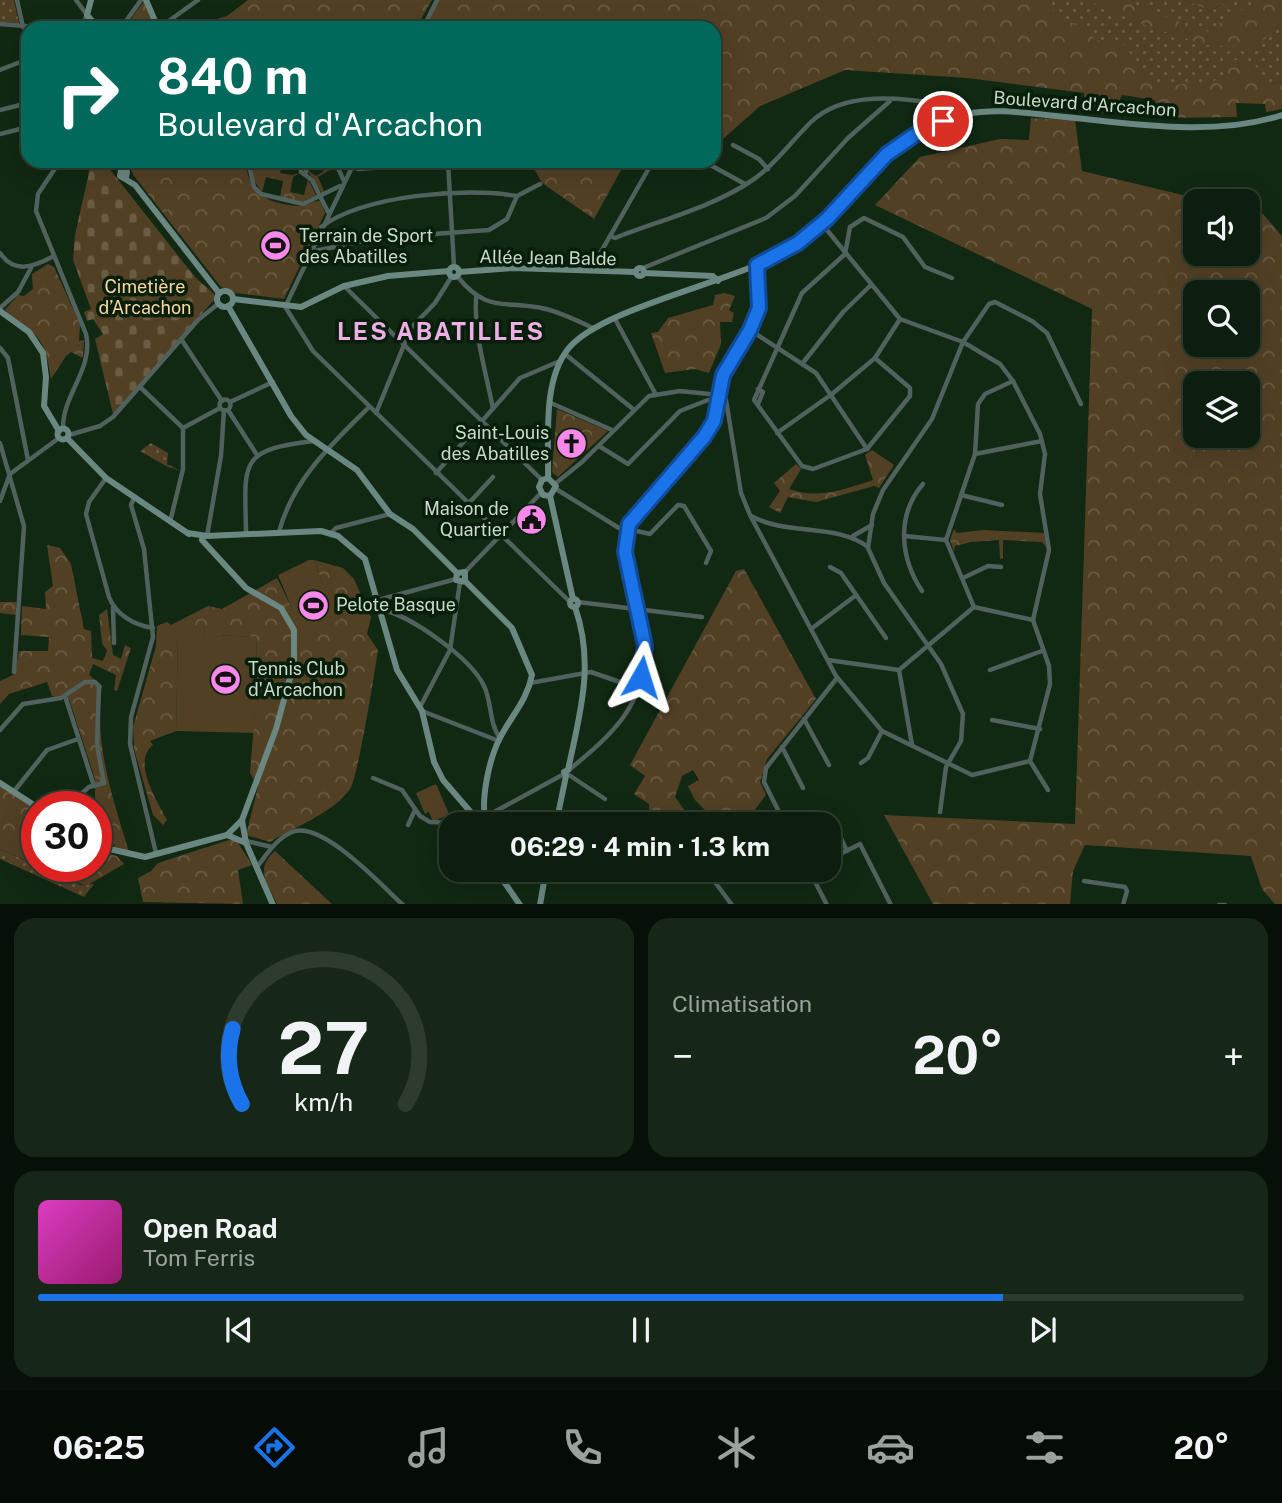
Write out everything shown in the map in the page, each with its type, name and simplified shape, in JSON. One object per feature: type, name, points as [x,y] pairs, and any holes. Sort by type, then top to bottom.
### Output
[{"type":"main road","points":[[91,0],[87,15],[92,21]]},
{"type":"main road","points":[[143,0],[154,21]]},
{"type":"main road","name":"Boulevard d'Arcachon","points":[[593,328],[770,260],[820,226],[887,154],[919,132],[966,114],[1014,111],[1204,125],[1246,124],[1282,114]]},
{"type":"main road","points":[[124,168],[127,172],[125,177],[219,293],[218,304],[228,306],[274,382],[291,416],[313,441],[357,470],[390,514],[413,529],[512,628],[531,667],[530,683],[518,713],[499,739],[483,812]]},
{"type":"main road","name":"Allée Jean Balde","points":[[233,299],[301,307],[344,286],[388,276],[512,268],[589,272],[641,271],[713,276],[718,281]]},
{"type":"main road","points":[[690,275],[698,288]]},
{"type":"main road","points":[[219,293],[228,291],[233,299],[228,306]]},
{"type":"main road","points":[[0,310],[29,332],[43,353],[46,377],[44,406],[63,434],[106,478],[170,522],[188,533],[204,538],[246,532],[331,533],[353,545],[365,559],[397,670],[421,709],[438,772],[473,812]]},
{"type":"main road","points":[[550,496],[541,493],[538,487],[545,479],[551,403],[560,361],[593,328]]},
{"type":"main road","points":[[545,479],[556,486],[550,496],[587,671],[559,812]]},
{"type":"main road","points":[[204,538],[214,555],[246,587],[281,608],[294,630],[296,643],[285,702],[242,820],[242,838],[273,904]]},
{"type":"main road","points":[[0,783],[21,795]]},
{"type":"main road","points":[[112,850],[137,857],[156,853],[230,832],[242,820]]},
{"type":"main road","points":[[230,832],[242,838]]},
{"type":"main road","points":[[504,882],[519,904]]},
{"type":"main road","points":[[540,904],[544,882]]},
{"type":"street","points":[[17,0],[22,21]]},
{"type":"street","points":[[76,0],[87,15],[84,21]]},
{"type":"street","points":[[126,21],[143,0]]},
{"type":"street","points":[[168,21],[198,0]]},
{"type":"street","points":[[427,21],[437,0]]},
{"type":"street","points":[[0,24],[21,27]]},
{"type":"street","points":[[0,70],[21,62]]},
{"type":"street","points":[[610,236],[628,233],[746,185],[768,169],[812,121],[833,107],[859,99],[964,107],[966,114]]},
{"type":"street","points":[[641,271],[762,220],[795,196],[848,138],[890,101]]},
{"type":"street","points":[[0,110],[21,105]]},
{"type":"street","points":[[0,134],[21,129]]},
{"type":"street","points":[[733,145],[759,159],[768,169]]},
{"type":"street","points":[[55,168],[38,194],[35,206],[52,257],[88,341],[83,368],[64,414],[63,434]]},
{"type":"street","points":[[250,168],[254,187],[261,194],[299,204],[343,184]]},
{"type":"street","points":[[301,168],[301,172],[312,180],[328,213]]},
{"type":"street","points":[[304,174],[307,168]]},
{"type":"street","points":[[338,168],[343,184]]},
{"type":"street","points":[[350,168],[285,305],[313,351],[500,536],[574,603],[702,617]]},
{"type":"street","points":[[358,169],[371,168]]},
{"type":"street","points":[[376,413],[411,328],[435,303],[454,272],[448,168]]},
{"type":"street","points":[[589,272],[649,168]]},
{"type":"street","points":[[716,168],[746,185]]},
{"type":"street","points":[[321,227],[330,220],[389,199],[492,193],[517,196],[540,184]]},
{"type":"street","points":[[310,252],[378,238],[499,227],[507,219],[517,196]]},
{"type":"street","points":[[875,358],[910,388],[910,396],[867,449],[809,468],[802,466],[754,400],[776,347],[791,323],[802,293],[845,254],[850,227],[864,218],[903,237],[925,267],[952,278]]},
{"type":"street","points":[[820,226],[900,319],[963,342],[1000,364],[1013,381],[1042,441],[1045,454],[1040,494],[1049,550],[1033,620],[1049,666],[1050,684],[1030,761],[1048,790]]},
{"type":"street","points":[[0,253],[10,264],[32,268]]},
{"type":"street","points":[[0,310],[18,292],[32,268],[52,257]]},
{"type":"street","points":[[497,812],[567,773],[618,728],[637,688],[645,661],[625,552],[627,531],[636,513],[704,437],[718,409],[719,395],[729,363],[750,330],[759,308],[757,265]]},
{"type":"street","points":[[454,272],[476,297],[501,306],[550,309],[593,328]]},
{"type":"street","points":[[802,364],[843,312],[871,285]]},
{"type":"street","points":[[344,286],[481,422],[545,479]]},
{"type":"street","points":[[476,297],[478,340],[490,384],[493,409]]},
{"type":"street","points":[[869,548],[872,525],[883,490],[932,419],[963,342],[989,304],[995,302],[1032,321],[1052,339],[1080,404]]},
{"type":"street","points":[[0,501],[10,474],[63,434],[108,421],[181,339],[218,304]]},
{"type":"street","points":[[615,319],[655,393]]},
{"type":"street","points":[[777,433],[832,394],[875,358],[900,319]]},
{"type":"street","points":[[750,330],[816,373],[867,449]]},
{"type":"street","points":[[181,339],[222,401],[224,409],[221,456],[204,538]]},
{"type":"street","points":[[0,348],[7,355],[28,460]]},
{"type":"street","points":[[565,354],[633,409]]},
{"type":"street","points":[[436,473],[520,378],[560,361]]},
{"type":"street","points":[[974,607],[946,540],[975,454],[978,404],[985,394],[1013,381]]},
{"type":"street","points":[[183,428],[274,382]]},
{"type":"street","points":[[139,387],[183,428],[183,469],[170,522]]},
{"type":"street","points":[[706,563],[711,551],[684,506],[678,505],[653,533],[627,531],[556,486],[599,446],[633,409],[655,393],[680,391],[718,402]]},
{"type":"street","points":[[599,446],[628,464],[680,411],[708,397],[719,395],[726,400],[741,493],[750,515],[837,678],[882,731],[972,775],[1030,761]]},
{"type":"street","points":[[222,401],[230,402]]},
{"type":"street","points":[[551,403],[612,430]]},
{"type":"street","points":[[279,531],[289,501],[325,449],[369,407]]},
{"type":"street","points":[[224,409],[257,454]]},
{"type":"street","points":[[718,409],[726,412]]},
{"type":"street","points":[[246,532],[244,481],[257,454],[272,447],[313,441]]},
{"type":"street","points":[[975,454],[1042,441]]},
{"type":"street","points":[[0,443],[20,505],[25,545],[14,671]]},
{"type":"street","points":[[468,504],[493,477]]},
{"type":"street","points":[[106,478],[89,502],[86,514],[113,607],[114,643]]},
{"type":"street","points":[[922,591],[911,573],[904,536],[910,503],[923,484]]},
{"type":"street","points":[[378,600],[460,578],[541,493]]},
{"type":"street","points":[[961,495],[1002,505]]},
{"type":"street","points":[[134,498],[131,505],[144,549],[153,645],[133,705],[130,731],[156,853]]},
{"type":"street","points":[[331,533],[336,528],[390,514]]},
{"type":"street","points":[[750,515],[769,526],[853,536],[869,548],[884,583],[929,644],[963,714],[961,741],[948,762],[940,812]]},
{"type":"street","points":[[853,536],[872,525]]},
{"type":"street","points":[[759,532],[769,526]]},
{"type":"street","points":[[904,536],[946,540]]},
{"type":"street","points":[[963,578],[988,566],[1001,566]]},
{"type":"street","points":[[830,567],[841,572],[886,638]]},
{"type":"street","points":[[460,578],[451,647],[421,709],[499,739]]},
{"type":"street","points":[[811,629],[855,596]]},
{"type":"street","points":[[113,607],[130,621],[153,628]]},
{"type":"street","points":[[974,607],[1033,620]]},
{"type":"street","points":[[828,660],[899,670],[974,607]]},
{"type":"street","points":[[380,609],[451,647],[471,665],[484,686],[499,739]]},
{"type":"street","points":[[990,670],[1042,651]]},
{"type":"street","points":[[899,670],[912,746]]},
{"type":"street","points":[[530,683],[559,680],[587,671],[637,688]]},
{"type":"street","points":[[779,812],[764,782],[764,775],[782,747],[837,678]]},
{"type":"street","points":[[0,730],[23,704],[65,696],[85,682],[95,682],[99,685],[97,745],[104,783],[85,791]]},
{"type":"street","points":[[65,696],[94,786]]},
{"type":"street","points":[[804,719],[829,765]]},
{"type":"street","points":[[992,720],[1040,729]]},
{"type":"street","points":[[861,763],[868,758],[882,731]]},
{"type":"street","points":[[15,790],[47,750],[78,739]]},
{"type":"street","points":[[782,747],[803,788]]},
{"type":"street","points":[[570,760],[577,764]]},
{"type":"street","points":[[567,773],[606,799]]},
{"type":"street","points":[[373,778],[402,790],[415,810],[430,822],[439,823]]},
{"type":"street","points":[[408,825],[415,810]]},
{"type":"street","points":[[256,867],[272,848],[291,833],[315,832],[344,852],[402,904]]},
{"type":"street","points":[[242,838],[272,848]]},
{"type":"street","points":[[841,838],[847,850]]},
{"type":"street","points":[[841,853],[860,844],[889,902],[882,903]]},
{"type":"street","points":[[1084,881],[1125,887],[1127,891],[1123,904]]},
{"type":"street","points":[[715,882],[731,904]]},
{"type":"street","points":[[816,882],[827,904]]},
{"type":"green space","points":[[0,0],[14,0],[19,23],[0,22]]},
{"type":"green space","points":[[248,0],[432,0],[420,21],[210,21],[227,16]]},
{"type":"green space","points":[[438,0],[1039,0],[1099,41],[1123,43],[1145,76],[1154,79],[1160,86],[1211,82],[1223,77],[1227,59],[1252,62],[1271,84],[1282,81],[1282,109],[1266,112],[1265,104],[1236,103],[1237,117],[1154,118],[1155,100],[1122,95],[1114,113],[1086,112],[1084,93],[967,78],[845,70],[760,106],[723,139],[721,21],[428,21]]},
{"type":"green space","points":[[1039,0],[1185,0],[1211,11],[1228,0],[1282,0],[1282,81],[1121,95],[1114,113],[1086,112],[1084,93]]},
{"type":"green space","points":[[1086,0],[1123,0],[1206,32],[1242,10],[1270,1],[1282,0],[1282,19],[1257,48],[1206,45],[1147,26]]},
{"type":"green space","points":[[1185,0],[1228,0],[1211,11]]},
{"type":"green space","points":[[144,1],[151,21],[129,21]]},
{"type":"green space","points":[[1031,118],[1075,120],[1082,171],[1183,195],[1183,266],[1260,266],[1260,213],[1282,236],[1282,904],[1275,904],[1262,889],[1251,856],[1085,845],[1073,871],[1070,904],[933,904],[884,815],[1075,824],[1092,309],[875,205],[920,157],[1000,139],[1029,140]]},
{"type":"green space","name":"Cimetière d’Arcachon","points":[[90,168],[109,168],[195,277],[214,294],[214,300],[113,414],[95,339],[103,334],[93,319],[87,321],[84,312],[91,309],[73,260],[75,235]]},
{"type":"green space","points":[[130,168],[246,168],[251,182],[261,195],[276,202],[298,206],[320,201],[325,213],[284,299],[235,293],[221,287]]},
{"type":"green space","points":[[251,168],[281,169],[280,173],[292,175],[300,173],[293,177],[290,192],[304,195],[308,179],[316,195],[302,202],[280,197],[283,181],[266,177],[262,192],[253,179]]},
{"type":"green space","points":[[324,168],[333,168],[318,177],[324,191],[322,193],[307,170],[316,176]]},
{"type":"green space","points":[[534,168],[622,168],[594,219],[542,183]]},
{"type":"green space","points":[[48,264],[54,267],[80,324],[79,341],[84,340],[83,358],[71,352],[51,379],[42,344],[5,310],[18,295],[24,296],[33,289],[32,274]]},
{"type":"green space","points":[[724,293],[735,296],[729,310],[734,313],[732,322],[720,322],[721,344],[709,373],[695,369],[665,373],[651,333],[658,332],[668,318],[713,305],[715,295]]},
{"type":"green space","points":[[557,409],[608,431],[558,477],[552,472]]},
{"type":"green space","points":[[151,443],[168,453],[167,464],[181,471],[140,451]]},
{"type":"green space","points":[[872,450],[894,465],[879,488],[874,486],[816,502],[788,497],[780,513],[769,507],[780,491],[774,483],[796,464],[801,469],[789,489],[800,492],[831,492],[873,480],[865,455]]},
{"type":"green space","points":[[954,529],[957,533],[983,530],[1044,533],[1046,547],[1042,542],[1003,540],[1003,558],[1000,559],[999,540],[971,542],[955,546],[954,551],[950,540]]},
{"type":"green space","points":[[47,545],[60,548],[71,564],[84,629],[91,631],[92,658],[103,661],[107,651],[102,643],[99,615],[107,609],[113,655],[121,659],[125,645],[131,648],[117,691],[114,690],[116,675],[93,664],[89,675],[102,686],[100,729],[111,791],[95,791],[95,779],[69,699],[52,696],[47,682],[9,694],[0,704],[0,681],[15,674],[19,651],[48,651],[49,637],[21,635],[22,606],[46,609],[45,592],[53,586]]},
{"type":"green space","points":[[314,560],[343,568],[354,579],[371,617],[367,634],[378,650],[362,745],[350,789],[323,813],[270,842],[246,835],[258,787],[250,773],[255,711],[274,686],[256,668],[257,637],[211,635],[205,627],[204,635],[178,635],[176,731],[150,741],[153,745],[147,752],[145,761],[148,782],[167,820],[163,825],[153,815],[134,749],[133,727],[156,646],[157,626],[167,622],[171,625],[208,606],[222,609],[277,578],[295,614],[303,615],[327,587],[324,588]]},
{"type":"green space","name":"Pelote Basque","points":[[314,560],[324,588],[328,587],[340,620],[303,634],[278,575]]},
{"type":"green space","points":[[744,569],[816,699],[767,759],[760,782],[766,795],[753,812],[707,812],[695,800],[688,786],[699,780],[693,770],[682,776],[675,797],[686,812],[654,812],[649,809],[649,804],[634,794],[645,776],[630,765],[736,571]]},
{"type":"green space","points":[[0,602],[16,602],[16,615],[0,613]]},
{"type":"green space","name":"Tennis Club d'Arcachon","points":[[205,627],[212,627],[212,635],[257,637],[256,667],[266,668],[274,686],[268,694],[265,708],[255,711],[254,733],[176,731],[178,634],[204,635]]},
{"type":"green space","points":[[436,784],[448,812],[439,812],[439,819],[433,822],[429,812],[425,814],[416,793]]},
{"type":"green space","points":[[0,786],[21,796],[21,858],[0,849]]},
{"type":"green space","points":[[112,793],[129,852],[115,848],[112,840]]},
{"type":"green space","points":[[235,838],[252,865],[238,870],[243,904],[143,902],[138,878],[151,871],[158,863]]},
{"type":"green space","points":[[0,849],[21,858],[21,868],[0,859]]},
{"type":"green space","points":[[275,851],[332,904],[277,904],[264,876],[265,864]]},
{"type":"green space","points":[[112,855],[117,856],[124,864],[112,871]]},
{"type":"green space","points":[[51,882],[94,884],[84,897]]},
{"type":"green space","points":[[77,882],[93,882],[86,886]]},
{"type":"place","name":"Terrain de Sport des Abatilles","points":[[276,246]]},
{"type":"place","name":"Saint-Louis des Abatilles","points":[[572,443]]},
{"type":"place","name":"Maison de Quartier","points":[[532,519]]},
{"type":"place","name":"Pelote Basque","points":[[313,605]]},
{"type":"place","name":"Tennis Club d'Arcachon","points":[[225,679]]},
{"type":"district","name":"LES ABATILLES","points":[[441,332]]},
{"type":"route","points":[[641,677],[645,646],[624,543],[629,524],[704,437],[714,421],[723,375],[750,330],[759,308],[757,265],[779,255],[817,228],[867,172],[887,154],[919,132],[943,121]]}]
